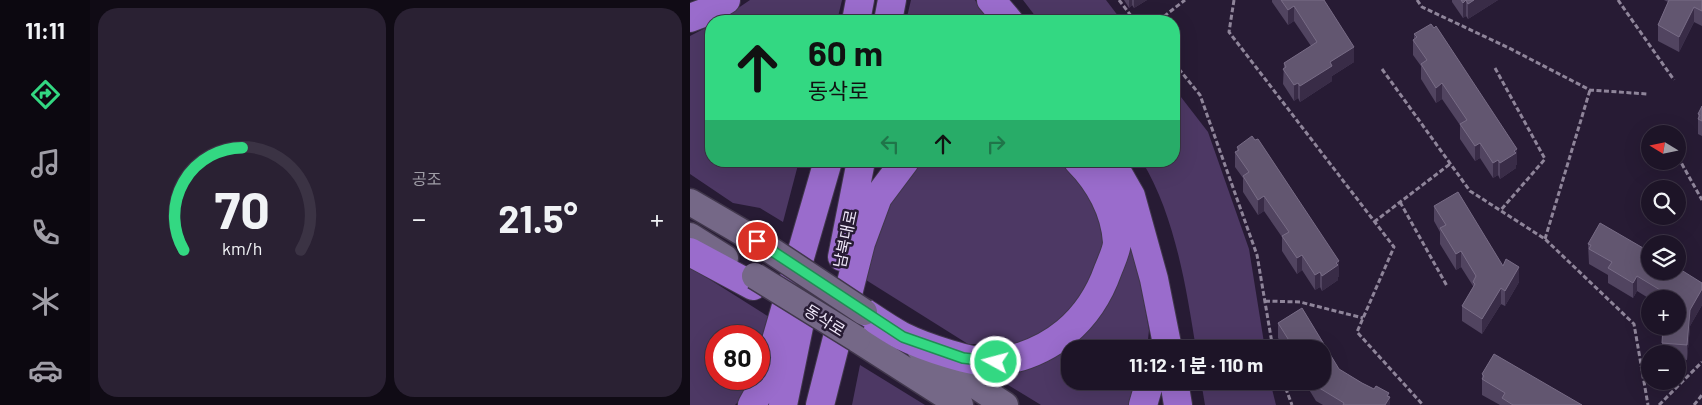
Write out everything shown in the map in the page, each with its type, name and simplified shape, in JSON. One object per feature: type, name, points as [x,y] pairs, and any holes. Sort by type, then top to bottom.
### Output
[{"type":"highway","points":[[690,18],[706,12],[726,0]]},
{"type":"highway","points":[[857,15],[860,0]]},
{"type":"highway","points":[[889,15],[892,0]]},
{"type":"highway","points":[[991,0],[1004,15]]},
{"type":"highway","points":[[752,405],[763,385],[827,167]]},
{"type":"highway","name":"남북대로","points":[[784,405],[828,167]]},
{"type":"highway","name":"남북대로","points":[[808,405],[860,167]]},
{"type":"highway","points":[[820,405],[861,243],[878,197],[900,167]]},
{"type":"highway","points":[[864,312],[903,337],[963,358],[996,362],[1031,354],[1074,328],[1100,294],[1117,244],[1114,223],[1102,190],[1083,167]]},
{"type":"highway","points":[[1114,167],[1131,196],[1154,279],[1166,340]]},
{"type":"highway","points":[[690,252],[754,281]]},
{"type":"highway","points":[[1154,279],[1154,340]]},
{"type":"highway","points":[[1143,405],[1147,390]]},
{"type":"highway","points":[[1176,390],[1178,405]]},
{"type":"main road","name":"동삭로","points":[[690,202],[757,241],[1005,405]]},
{"type":"main road","name":"동삭로","points":[[690,236],[754,281],[857,339],[960,405]]},
{"type":"path","points":[[1119,0],[1130,15]]},
{"type":"path","points":[[1166,15],[1185,0]]},
{"type":"path","points":[[1234,0],[1229,32],[1394,247],[1357,332],[1423,405]]},
{"type":"path","points":[[1417,0],[1422,7],[1509,48],[1590,90],[1647,94]]},
{"type":"path","points":[[1618,0],[1674,80]]},
{"type":"path","points":[[1495,68],[1545,159],[1500,210]]},
{"type":"path","points":[[1382,69],[1470,191],[1545,238],[1634,324],[1648,405]]},
{"type":"path","points":[[1180,71],[1200,96],[1257,255],[1272,340]]},
{"type":"path","points":[[1545,238],[1590,90]]},
{"type":"path","points":[[1374,222],[1450,164]]},
{"type":"path","points":[[1685,170],[1702,200]]},
{"type":"path","points":[[1400,202],[1447,286]]},
{"type":"path","points":[[1265,300],[1300,302],[1363,318]]},
{"type":"path","points":[[1659,405],[1702,362]]},
{"type":"path","points":[[1286,390],[1292,405]]},
{"type":"path","points":[[1694,405],[1702,395]]},
{"type":"shaded area","points":[[750,0],[842,0],[838,15],[728,15]]},
{"type":"shaded area","points":[[911,0],[975,0],[986,15],[907,15]]},
{"type":"shaded area","points":[[1023,0],[1106,0],[1117,15],[1034,15]]},
{"type":"shaded area","points":[[705,28],[705,167],[797,167],[783,222],[760,208],[733,203],[690,174],[690,36]]},
{"type":"shaded area","points":[[1180,96],[1208,132],[1249,249],[1264,340],[1194,340],[1178,252],[1163,205],[1145,167],[1180,167]]},
{"type":"shaded area","points":[[919,167],[1072,167],[1105,224],[1106,252],[1073,317],[1021,344],[968,344],[866,280],[873,231],[903,180]]},
{"type":"shaded area","points":[[1090,167],[1102,167],[1134,247],[1149,330],[1148,340],[1061,340],[1061,390],[1140,390],[1134,405],[1041,405],[975,365],[1018,363],[1117,283]]},
{"type":"shaded area","points":[[690,267],[769,317],[767,325],[705,325],[705,390],[749,390],[735,405],[690,405]]},
{"type":"shaded area","points":[[860,365],[925,405],[852,405]]},
{"type":"shaded area","points":[[1202,390],[1272,390],[1276,405],[1205,405]]},
{"type":"building","points":[[1281,0],[1324,0],[1354,47],[1330,62],[1332,66],[1300,86],[1298,83],[1294,85],[1283,69],[1286,67],[1284,63],[1317,42],[1294,6],[1288,10]]},
{"type":"building","points":[[1466,0],[1474,0],[1468,4]]},
{"type":"building","points":[[1669,0],[1702,0],[1702,11],[1694,7],[1679,37],[1658,25]]},
{"type":"building","points":[[1431,24],[1434,28],[1436,26],[1517,149],[1514,151],[1516,153],[1500,163],[1498,160],[1493,163],[1480,143],[1475,146],[1460,124],[1467,120],[1442,83],[1436,88],[1421,64],[1427,60],[1413,40],[1417,37],[1414,34]]},
{"type":"building","points":[[1702,106],[1702,121],[1698,119],[1700,115],[1698,114]]},
{"type":"building","points":[[1252,136],[1255,140],[1258,139],[1339,261],[1336,263],[1338,265],[1322,276],[1320,272],[1315,275],[1302,255],[1297,258],[1282,236],[1289,232],[1264,196],[1258,200],[1243,176],[1249,172],[1235,152],[1239,150],[1237,147]]},
{"type":"building","points":[[1458,192],[1503,266],[1506,259],[1519,267],[1505,291],[1501,288],[1482,319],[1462,306],[1475,284],[1473,282],[1476,276],[1461,251],[1456,254],[1440,228],[1446,225],[1434,206]]},
{"type":"building","points":[[1600,223],[1641,247],[1641,278],[1637,276],[1633,283],[1608,268],[1612,262],[1589,249],[1591,245],[1588,244]]},
{"type":"building","points":[[1686,273],[1702,283],[1702,289],[1690,310],[1687,345],[1662,343],[1662,335],[1686,335],[1686,290],[1660,290],[1644,280],[1686,280]]},
{"type":"building","points":[[1302,308],[1321,340],[1289,340],[1278,323]]},
{"type":"building","points":[[1494,354],[1582,405],[1513,405],[1502,398],[1505,393],[1482,379],[1484,376],[1482,374]]},
{"type":"building","points":[[1331,356],[1339,369],[1374,389],[1376,386],[1389,393],[1387,396],[1390,397],[1385,405],[1343,405],[1344,403],[1323,390],[1331,390]]},
{"type":"route","points":[[757,241],[903,337],[963,358],[996,362]]}]
